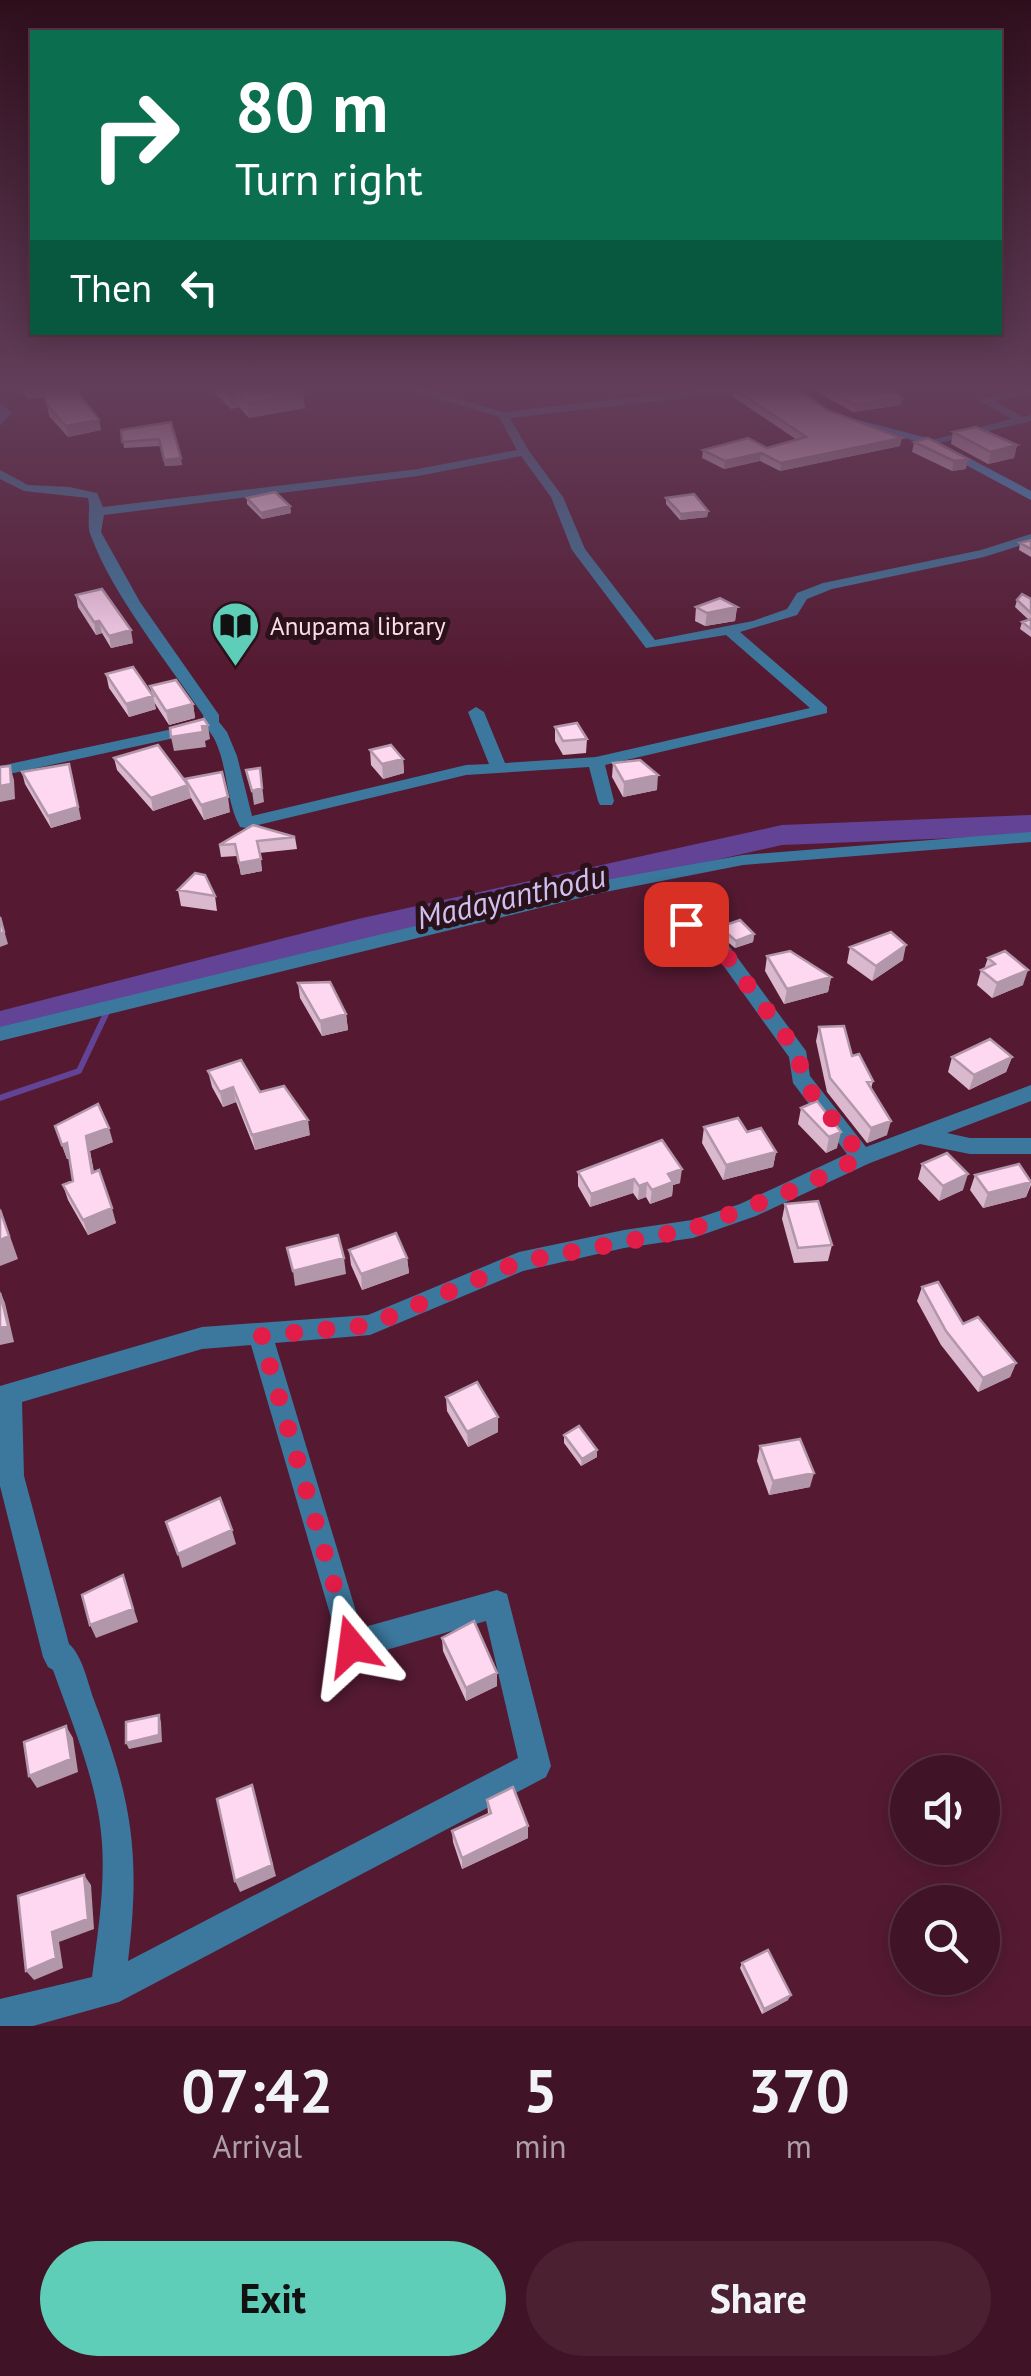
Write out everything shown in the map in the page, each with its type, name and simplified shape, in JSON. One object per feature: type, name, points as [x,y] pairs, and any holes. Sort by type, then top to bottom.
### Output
[{"type":"main road","points":[[1004,482],[1031,496]]},
{"type":"street","points":[[14,482],[34,493]]},
{"type":"street","points":[[98,512],[172,499],[238,496],[361,482]]},
{"type":"street","points":[[546,482],[557,497],[578,550],[651,644],[730,631],[792,612],[802,596],[828,586],[1031,538]]},
{"type":"street","points":[[0,499],[80,490],[94,496],[98,512],[95,532],[133,602],[211,714],[212,723],[223,733],[235,802],[246,823],[466,770],[596,762],[822,710],[730,631]]},
{"type":"street","points":[[476,712],[500,768]]},
{"type":"street","points":[[1,767],[104,751],[212,723]]},
{"type":"street","points":[[596,762],[606,802]]},
{"type":"street","points":[[0,1034],[600,887],[743,860],[1031,836]]},
{"type":"street","points":[[686,924],[722,950],[800,1056],[800,1078],[862,1157]]},
{"type":"street","points":[[107,1990],[120,1894],[115,1820],[97,1752],[63,1656],[58,1656],[12,1476],[4,1395],[202,1338],[370,1325],[519,1262],[692,1229],[798,1188],[862,1157],[1031,1093]]},
{"type":"street","points":[[925,1136],[970,1146],[1031,1146]]},
{"type":"street","points":[[0,2017],[107,1990],[535,1766],[498,1604],[352,1646],[261,1336]]},
{"type":"building","points":[[275,492],[290,506],[261,513],[247,498]]},
{"type":"building","points":[[694,494],[708,511],[681,514],[666,498]]},
{"type":"building","points":[[102,589],[131,630],[109,636],[76,595]]},
{"type":"building","points":[[1022,594],[1031,599],[1031,613],[1017,600]]},
{"type":"building","points":[[720,598],[737,607],[707,613],[696,607]]},
{"type":"building","points":[[133,667],[153,696],[126,704],[106,674]]},
{"type":"building","points":[[176,680],[193,704],[166,711],[150,686]]},
{"type":"building","points":[[204,719],[208,725],[202,726],[203,732],[171,737],[170,728]]},
{"type":"building","points":[[577,723],[587,739],[563,741],[555,727]]},
{"type":"building","points":[[158,745],[188,785],[151,798],[114,758]]},
{"type":"building","points":[[391,745],[403,759],[382,764],[370,750]]},
{"type":"building","points":[[640,760],[658,775],[624,782],[613,763]]},
{"type":"building","points":[[69,764],[78,807],[48,816],[22,772]]},
{"type":"building","points":[[10,766],[11,784],[0,786],[0,767]]},
{"type":"building","points":[[260,768],[262,788],[252,791],[246,770]]},
{"type":"building","points":[[222,772],[228,797],[201,805],[185,779]]},
{"type":"building","points":[[253,825],[295,837],[257,841],[261,859],[239,863],[235,844],[219,845]]},
{"type":"building","points":[[195,873],[205,875],[215,896],[178,890]]},
{"type":"building","points":[[740,920],[754,934],[736,941],[720,927]]},
{"type":"building","points":[[891,932],[906,945],[876,966],[850,947]]},
{"type":"building","points":[[790,951],[831,977],[787,989],[767,956]]},
{"type":"building","points":[[1005,951],[1028,970],[997,983],[981,970],[995,964],[988,958]]},
{"type":"building","points":[[330,982],[346,1014],[320,1021],[298,983]]},
{"type":"building","points":[[844,1026],[852,1056],[859,1054],[873,1081],[867,1082],[891,1121],[871,1128],[830,1078],[819,1027]]},
{"type":"building","points":[[990,1039],[1012,1057],[974,1075],[952,1057]]},
{"type":"building","points":[[241,1060],[260,1092],[284,1086],[308,1120],[252,1135],[233,1087],[220,1092],[208,1071]]},
{"type":"building","points":[[817,1101],[841,1132],[829,1137],[801,1108]]},
{"type":"building","points":[[98,1104],[109,1128],[86,1136],[92,1173],[99,1170],[112,1208],[83,1220],[63,1185],[73,1181],[67,1143],[62,1145],[55,1126]]},
{"type":"building","points":[[738,1118],[747,1132],[761,1128],[776,1152],[726,1165],[704,1127]]},
{"type":"building","points":[[662,1140],[682,1169],[668,1174],[673,1182],[652,1190],[647,1183],[639,1186],[634,1179],[591,1194],[578,1172]]},
{"type":"building","points":[[947,1153],[968,1174],[943,1186],[922,1164]]},
{"type":"building","points":[[1019,1164],[1031,1182],[988,1193],[975,1175]]},
{"type":"building","points":[[818,1201],[832,1245],[798,1248],[785,1204]]},
{"type":"building","points":[[0,1210],[9,1236],[0,1240]]},
{"type":"building","points":[[396,1233],[407,1258],[361,1274],[349,1250]]},
{"type":"building","points":[[338,1235],[344,1258],[293,1271],[287,1248]]},
{"type":"building","points":[[938,1282],[963,1324],[978,1317],[1016,1363],[983,1378],[946,1331],[922,1287]]},
{"type":"building","points":[[0,1293],[8,1326],[0,1328]]},
{"type":"building","points":[[477,1382],[498,1417],[467,1432],[446,1397]]},
{"type":"building","points":[[579,1426],[597,1450],[582,1459],[564,1435]]},
{"type":"building","points":[[800,1439],[814,1473],[773,1481],[760,1446]]},
{"type":"building","points":[[220,1498],[232,1530],[178,1554],[166,1522]]},
{"type":"building","points":[[123,1575],[133,1609],[90,1625],[82,1595]]},
{"type":"building","points":[[474,1621],[497,1673],[466,1688],[442,1638]]},
{"type":"building","points":[[159,1715],[159,1735],[126,1743],[126,1722]]},
{"type":"building","points":[[66,1726],[71,1759],[29,1776],[24,1742]]},
{"type":"building","points":[[252,1785],[272,1865],[235,1881],[217,1799]]},
{"type":"building","points":[[513,1787],[528,1826],[462,1858],[452,1831],[491,1813],[487,1800]]},
{"type":"building","points":[[84,1875],[88,1919],[52,1932],[56,1958],[26,1971],[18,1896]]},
{"type":"building","points":[[768,1950],[791,1995],[764,2009],[742,1963]]},
{"type":"waterway","name":"Madayanthodu","points":[[0,1024],[358,930],[782,835],[1031,825]]},
{"type":"waterway","points":[[0,1098],[79,1071],[114,997]]},
{"type":"place","name":"Anupama library","points":[[235,668]]},
{"type":"route","points":[[352,1646],[261,1336],[370,1325],[519,1262],[624,1238],[692,1229],[748,1210],[862,1157],[800,1078],[800,1056],[722,950],[686,924]]}]
